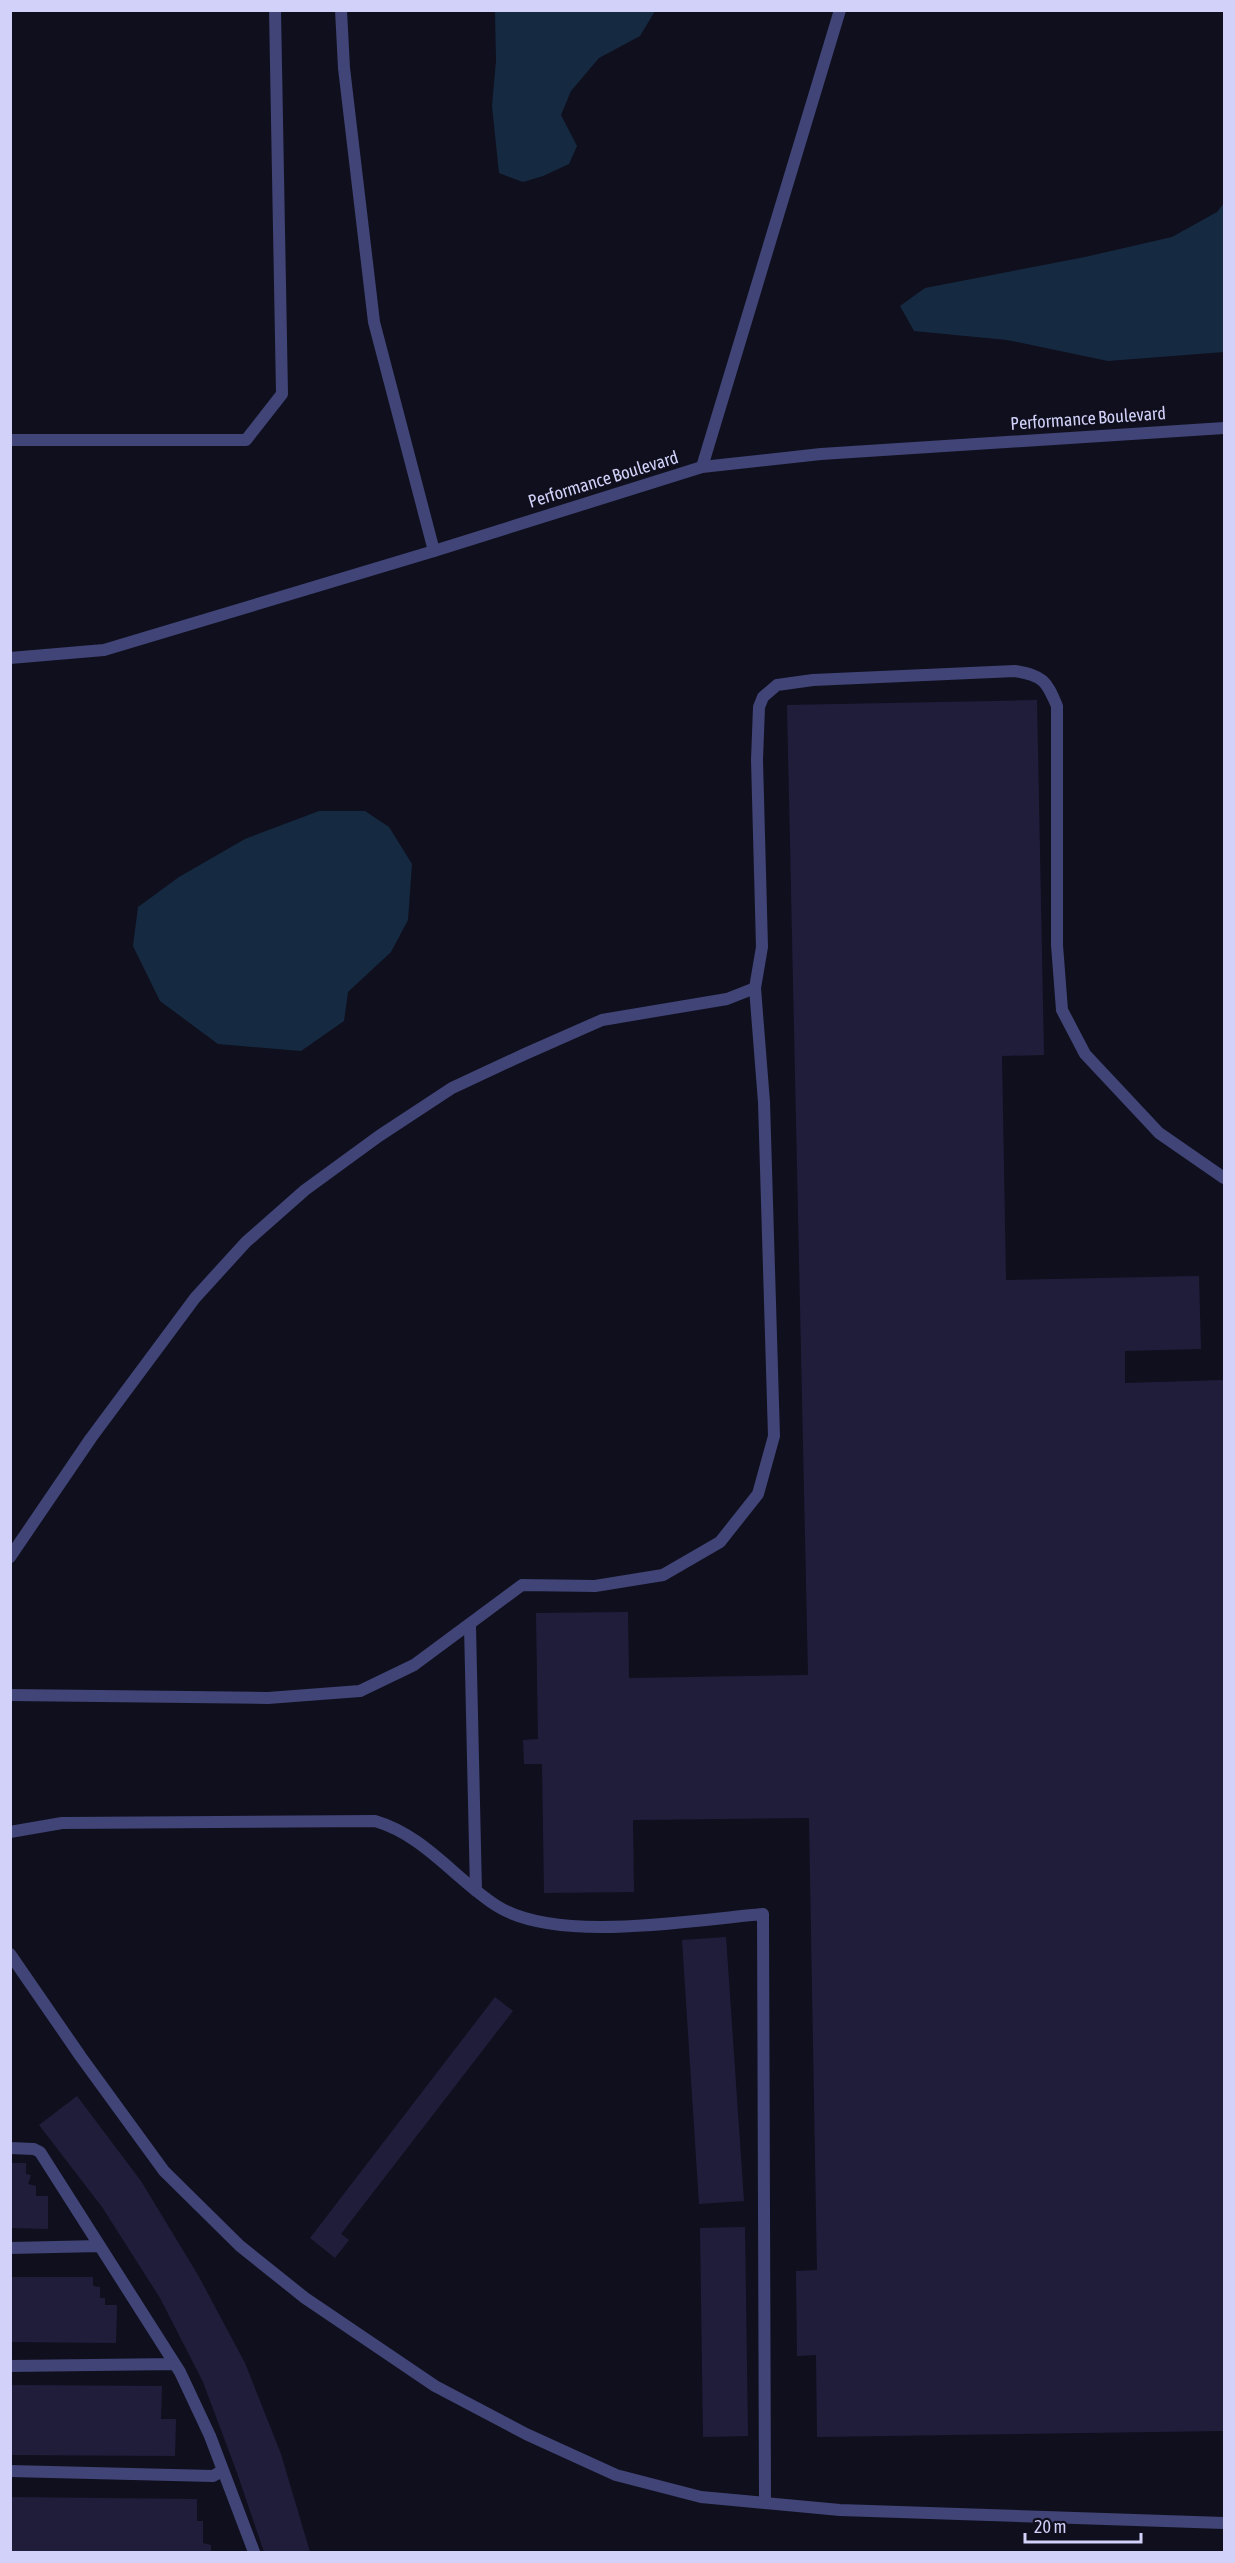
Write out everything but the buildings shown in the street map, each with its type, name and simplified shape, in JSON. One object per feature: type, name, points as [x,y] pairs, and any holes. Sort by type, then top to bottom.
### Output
[{"type":"street","points":[[10,440],[246,440],[282,394],[275,10]]},
{"type":"street","points":[[342,10],[344,68],[374,322],[434,551]]},
{"type":"street","points":[[702,467],[839,11]]},
{"type":"street","name":"Performance Boulevard","points":[[10,658],[104,650],[434,551],[702,467],[821,454],[1224,428]]},
{"type":"street","points":[[10,1695],[268,1698],[360,1690],[414,1665],[470,1626],[522,1585],[595,1586],[663,1575],[720,1542],[758,1494],[774,1436],[764,1102],[756,988],[762,947],[757,760],[759,707],[763,697],[777,685],[813,680],[1015,671],[1036,675],[1047,684],[1057,706],[1057,945],[1062,1010],[1085,1054],[1160,1133],[1224,1178]]},
{"type":"street","points":[[10,1557],[91,1438],[195,1298],[246,1242],[305,1190],[379,1136],[452,1088],[525,1054],[602,1020],[727,999],[756,988]]},
{"type":"street","points":[[470,1626],[476,1891]]},
{"type":"street","points":[[10,1832],[62,1823],[375,1821],[391,1825],[413,1838],[476,1891],[499,1907],[545,1924],[608,1928],[763,1914],[765,2503]]},
{"type":"street","points":[[10,1954],[164,2171],[240,2246],[305,2298],[435,2386],[526,2434],[616,2475],[701,2497],[840,2510],[1224,2523]]},
{"type":"street","points":[[10,2148],[34,2149],[40,2152],[175,2364],[210,2436],[254,2553]]},
{"type":"street","points":[[10,2248],[100,2246]]},
{"type":"street","points":[[10,2366],[175,2364]]},
{"type":"street","points":[[10,2471],[213,2476],[222,2471]]},
{"type":"water","points":[[495,11],[655,11],[640,36],[599,58],[571,91],[561,115],[577,146],[569,164],[523,182],[499,173],[492,106],[496,61]]},
{"type":"water","points":[[1224,203],[1224,352],[1108,361],[1007,340],[914,331],[900,306],[925,288],[1085,257],[1172,237],[1217,212]]},
{"type":"water","points":[[319,811],[365,811],[389,827],[412,864],[408,920],[391,952],[348,992],[344,1021],[301,1051],[218,1044],[160,1001],[133,946],[138,907],[179,877],[245,839]]}]
